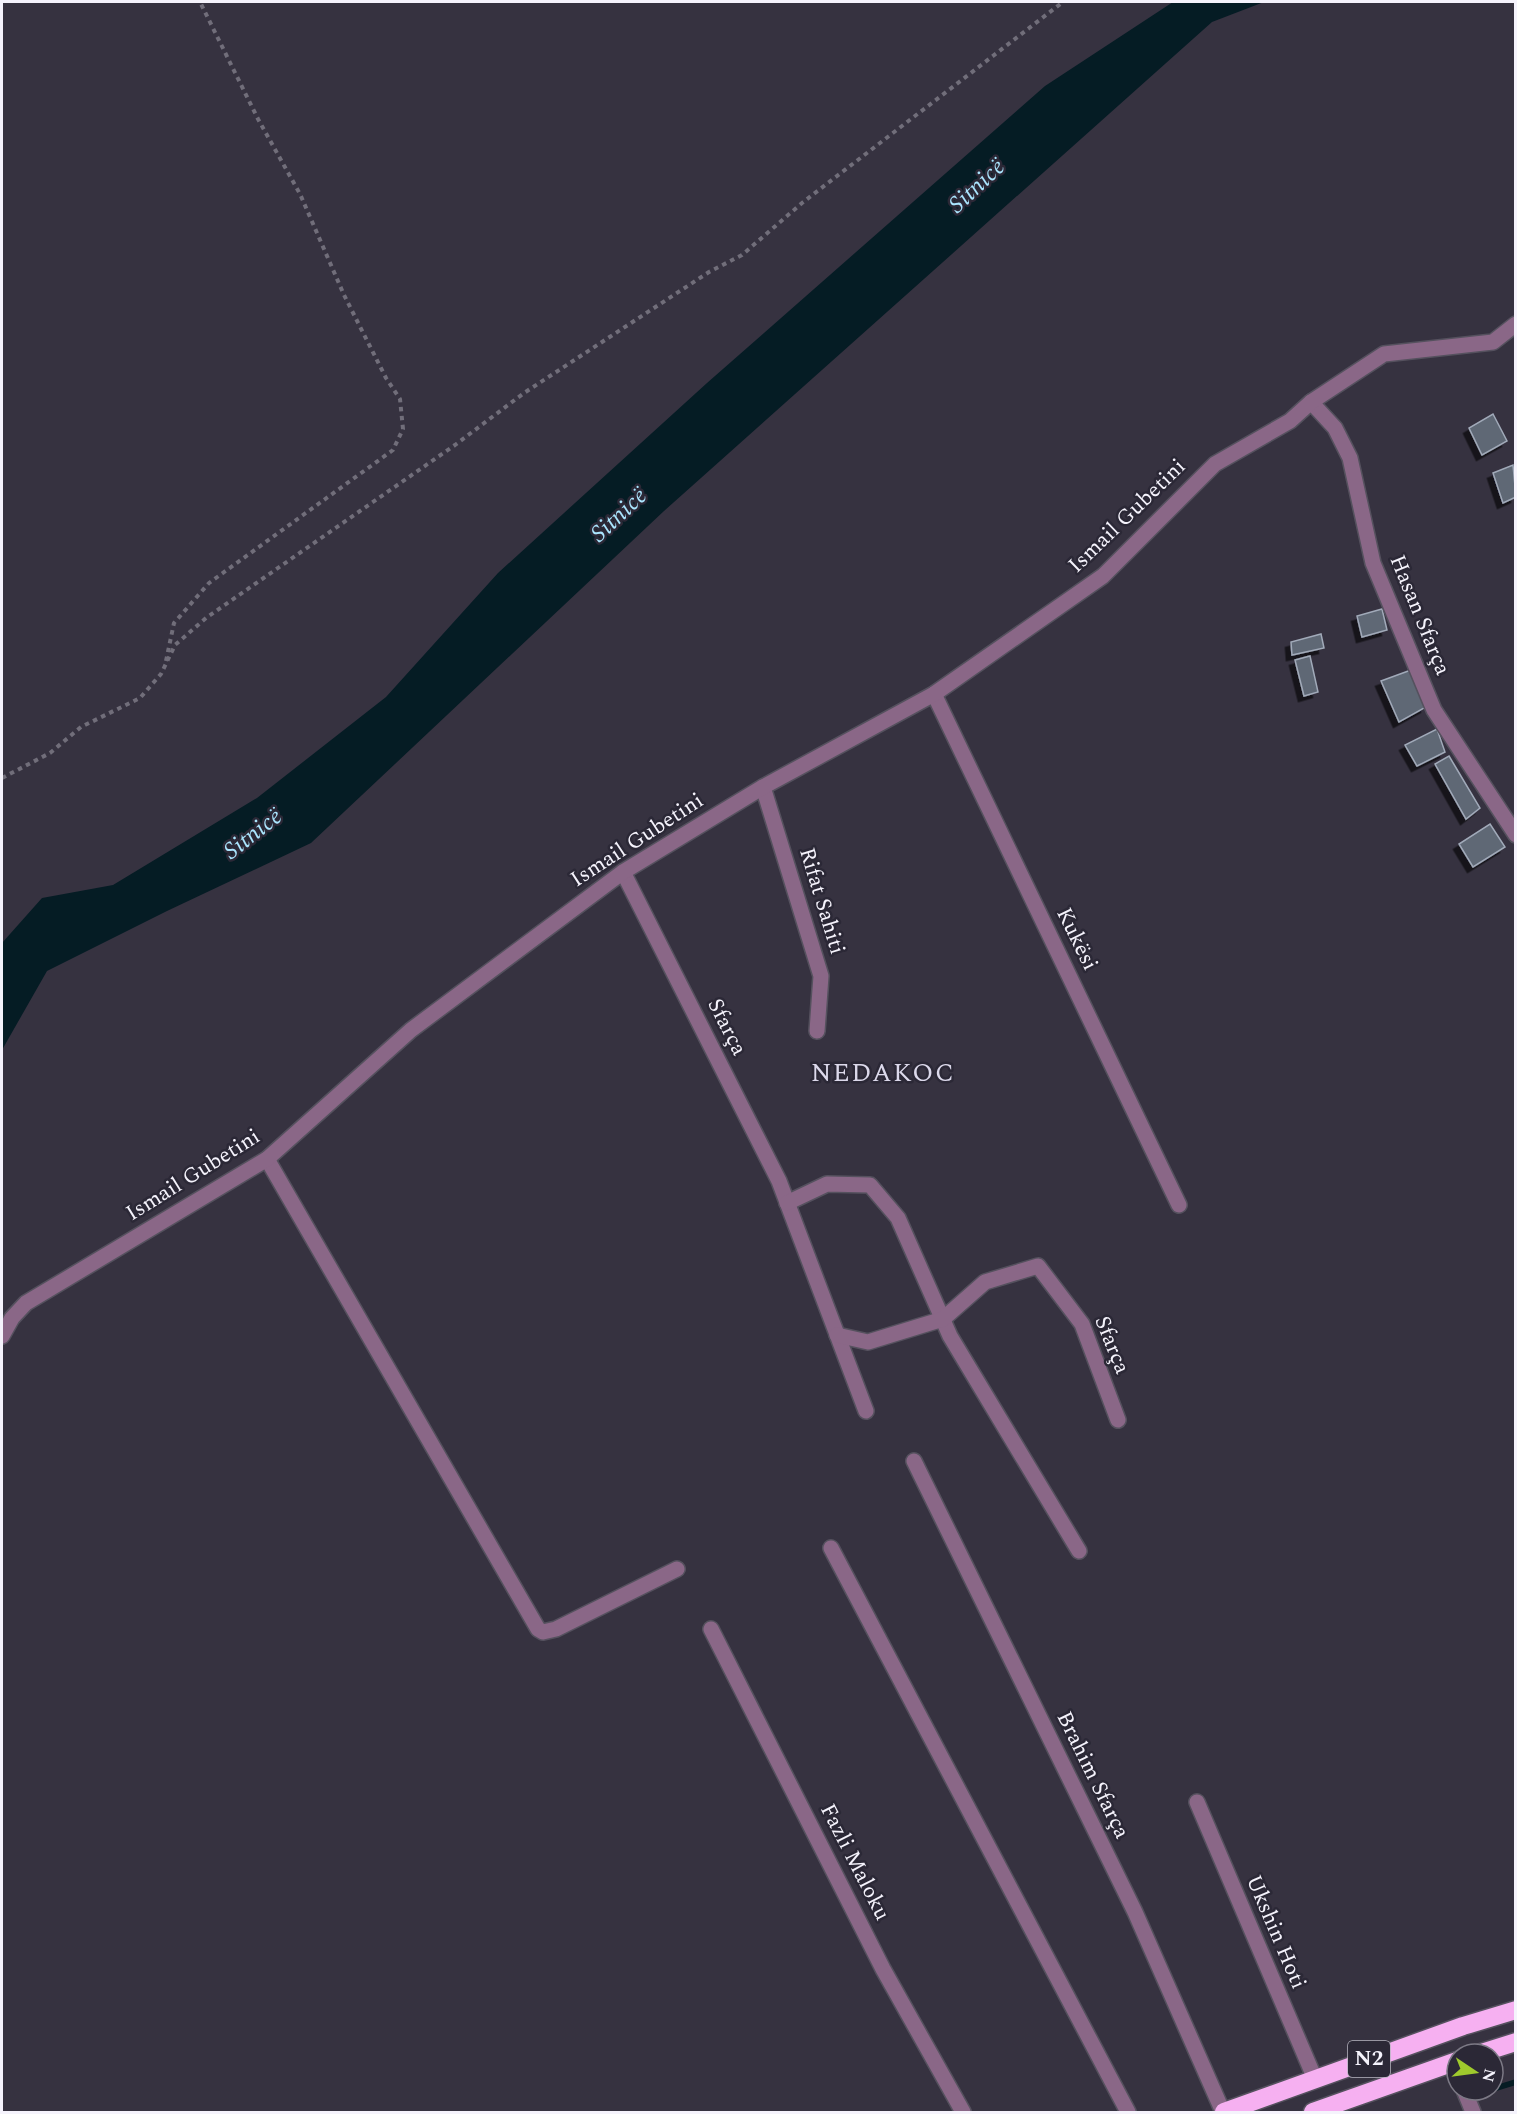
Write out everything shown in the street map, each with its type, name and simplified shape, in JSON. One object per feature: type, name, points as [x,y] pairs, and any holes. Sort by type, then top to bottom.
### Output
[{"type":"highway","name":"N2","points":[[1223,2112],[1463,2026],[1515,2010]]},
{"type":"highway","name":"N2","points":[[1313,2112],[1445,2070]]},
{"type":"street","name":"Ismail Gubetini","points":[[2,1336],[12,1318],[26,1303],[267,1159],[411,1030],[623,872],[763,787],[934,694],[1103,576],[1215,464],[1290,421],[1311,402],[1384,354],[1493,342],[1515,324]]},
{"type":"street","name":"Hasan Sfarça","points":[[1311,402],[1335,428],[1350,458],[1373,562],[1434,710],[1515,835]]},
{"type":"street","name":"Kukësi","points":[[934,694],[1179,1204]]},
{"type":"street","name":"Rifat Sahiti","points":[[763,787],[821,976],[817,1031]]},
{"type":"street","name":"Sfarça","points":[[623,872],[774,1170],[866,1411]]},
{"type":"street","points":[[267,1159],[538,1629],[543,1632],[556,1629],[677,1569]]},
{"type":"street","points":[[787,1203],[827,1184],[870,1185],[898,1218],[950,1336],[1079,1551]]},
{"type":"street","name":"Sfarça","points":[[837,1335],[868,1342],[943,1319],[985,1282],[1038,1266],[1082,1324],[1118,1420]]},
{"type":"street","name":"Brahim Sfarça","points":[[914,1461],[1135,1912],[1223,2112]]},
{"type":"street","points":[[831,1548],[1128,2112]]},
{"type":"street","name":"Fazli Maloku","points":[[711,1629],[884,1969],[963,2112]]},
{"type":"street","name":"Ukshin Hoti","points":[[1197,1802],[1315,2079]]},
{"type":"path","points":[[165,665],[174,623],[191,600],[235,563],[393,450],[404,429],[400,399],[386,378],[344,295],[300,194],[258,119],[200,2]]},
{"type":"path","points":[[2,778],[50,753],[81,727],[140,698],[165,665],[175,645],[206,618],[455,445],[524,393],[690,284],[742,255],[802,203],[860,161],[1063,2]]},
{"type":"water","name":"Sitnicë","points":[[1173,2],[1264,2],[1212,22],[664,511],[311,843],[47,971],[2,1050],[2,943],[42,898],[113,885],[257,798],[386,697],[498,573],[707,383],[1045,86]]},
{"type":"building","points":[[1493,414],[1507,441],[1482,455],[1469,428]]},
{"type":"building","points":[[1513,465],[1516,497],[1503,503],[1493,473]]},
{"type":"building","points":[[1382,609],[1387,630],[1362,637],[1357,616]]},
{"type":"building","points":[[1321,634],[1324,648],[1292,655],[1291,642]]},
{"type":"building","points":[[1310,656],[1318,692],[1304,696],[1295,660]]},
{"type":"building","points":[[1411,670],[1426,707],[1399,722],[1381,681]]},
{"type":"building","points":[[1437,729],[1445,752],[1417,766],[1405,745]]},
{"type":"building","points":[[1449,756],[1480,808],[1466,819],[1435,764]]},
{"type":"building","points":[[1490,824],[1505,847],[1473,867],[1459,844]]},
{"type":"waterway","points":[[1505,2085],[1516,2082]]},
{"type":"district","name":"NEDAKOC","points":[[883,1073]]}]
